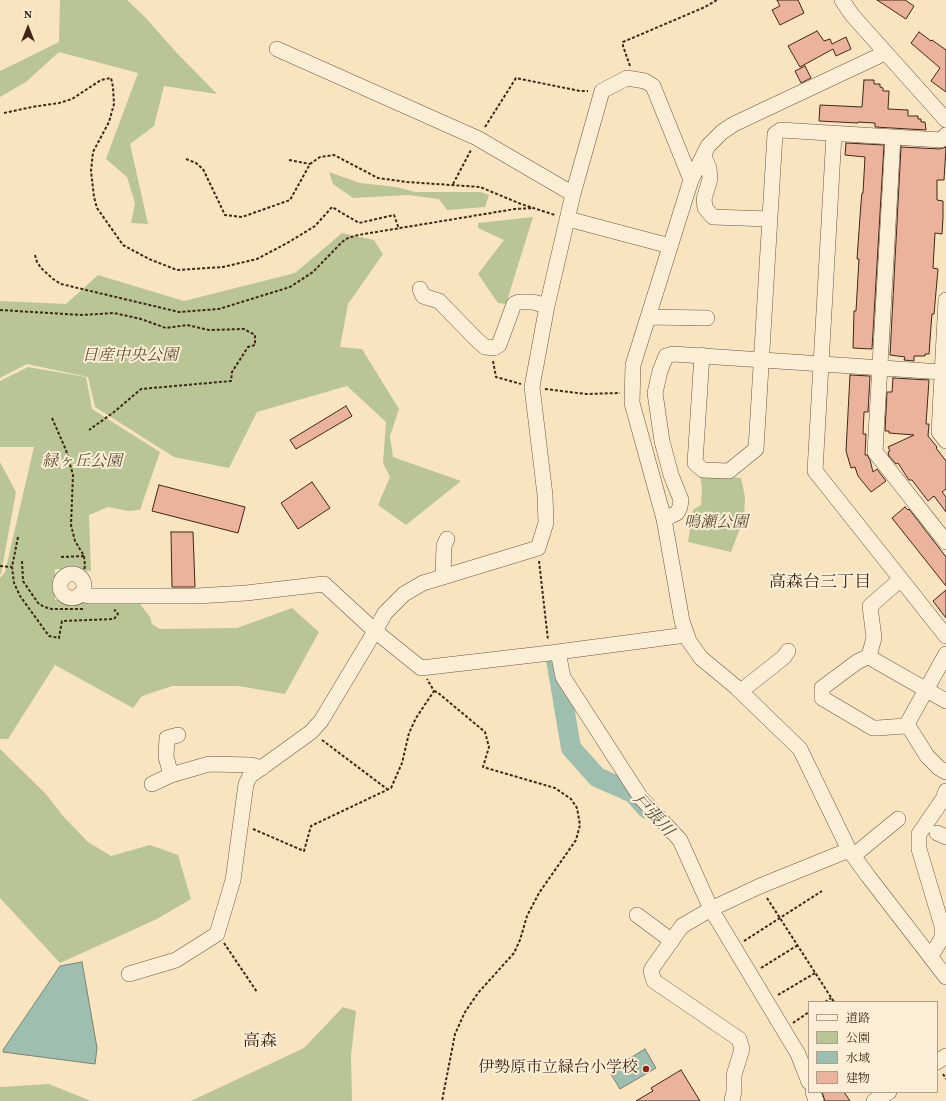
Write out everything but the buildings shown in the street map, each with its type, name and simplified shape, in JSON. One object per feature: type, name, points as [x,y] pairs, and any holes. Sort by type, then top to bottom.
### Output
[{"type":"street","points":[[842,0],[852,15],[946,120]]},
{"type":"street","points":[[277,49],[477,138],[573,194]]},
{"type":"street","points":[[885,53],[734,124],[722,132],[708,146],[691,180],[633,365],[632,403],[664,519],[682,620],[686,635],[692,647],[701,658],[741,691],[800,749],[851,853],[946,977]]},
{"type":"street","points":[[128,974],[176,960],[217,934],[233,880],[246,784],[250,776],[311,732],[321,721],[385,613],[404,594],[424,583],[538,548],[546,523],[532,387],[546,306],[573,194],[602,90],[627,78],[645,81],[653,86],[691,180]]},
{"type":"street","points":[[702,355],[695,463],[703,470],[729,471],[756,449],[775,134],[781,130],[941,140],[946,135]]},
{"type":"street","points":[[834,134],[815,471],[946,636]]},
{"type":"street","points":[[893,138],[875,452],[946,542]]},
{"type":"street","points":[[704,156],[709,168],[710,179],[704,199],[705,208],[712,217],[770,219]]},
{"type":"street","points":[[568,219],[670,246]]},
{"type":"street","points":[[420,289],[423,296],[439,300],[477,340],[486,347],[490,348],[494,348],[499,345],[514,304],[519,302],[533,302],[546,306]]},
{"type":"street","points":[[946,300],[942,372],[943,420],[939,432],[946,441]]},
{"type":"street","points":[[648,317],[707,318]]},
{"type":"street","points":[[664,519],[677,513],[681,500],[671,475],[662,441],[655,393],[660,371],[666,356],[673,354],[702,355],[942,372]]},
{"type":"street","points":[[443,576],[444,546],[447,539]]},
{"type":"street","points":[[901,579],[870,606],[874,638],[869,656],[857,662],[822,688],[822,698],[873,728],[905,726],[908,724],[946,654]]},
{"type":"street","points":[[81,586],[89,596],[197,596],[246,593],[324,584],[375,632],[420,668],[554,653],[686,635]]},
{"type":"street","points":[[741,691],[784,657],[788,651]]},
{"type":"street","points":[[554,653],[563,677],[641,798],[680,840],[711,908],[784,1029],[798,1054],[808,1079]]},
{"type":"street","points":[[869,656],[946,701]]},
{"type":"street","points":[[908,724],[927,756],[939,768],[946,772]]},
{"type":"street","points":[[171,775],[166,757],[167,738],[178,734]]},
{"type":"street","points":[[152,784],[171,775],[209,764],[251,765],[262,768]]},
{"type":"street","points":[[931,956],[942,938],[942,926],[919,849],[919,834],[943,800],[946,791]]},
{"type":"street","points":[[732,1101],[734,1091],[734,1075],[742,1049],[739,1039],[654,981],[652,971],[653,967],[682,926],[711,908],[760,886],[851,853],[898,819]]},
{"type":"street","points":[[637,915],[672,941]]},
{"type":"street","points":[[874,1101],[887,1093]]},
{"type":"path","points":[[634,79],[623,42],[705,7],[717,0]]},
{"type":"path","points":[[4,113],[59,103],[72,99],[101,80],[110,78],[114,86],[114,104],[109,122],[94,152],[91,171],[94,197],[97,208],[123,245],[149,259],[177,270],[223,267],[258,259],[315,226],[332,207],[360,223],[394,215],[399,229]]},
{"type":"path","points":[[453,184],[477,138],[516,78],[580,91],[602,90]]},
{"type":"path","points":[[186,159],[196,163],[203,169],[225,214],[242,217],[290,200],[310,164],[320,157],[334,155],[378,178],[407,182],[480,186],[534,208],[568,219]]},
{"type":"path","points":[[289,160],[310,164]]},
{"type":"path","points":[[35,255],[37,262],[46,274],[67,286],[179,312],[219,309],[290,287],[313,272],[342,242],[348,238],[358,235],[515,209],[534,208]]},
{"type":"path","points":[[0,310],[82,314],[114,313],[141,319],[166,328],[187,325],[209,330],[244,329],[255,335],[255,345],[248,347],[232,372],[231,381],[141,389],[114,412],[89,430]]},
{"type":"path","points":[[52,418],[66,450],[73,474],[72,525],[75,541],[84,556],[85,566],[81,586]]},
{"type":"path","points":[[18,537],[12,568],[14,583],[20,596],[49,636],[59,638],[62,621],[114,619],[118,614],[116,611],[112,610]]},
{"type":"path","points":[[538,548],[554,653]]},
{"type":"path","points":[[61,557],[84,556]]},
{"type":"path","points":[[22,561],[23,581],[38,603],[44,607],[52,609],[90,610]]},
{"type":"path","points":[[0,566],[12,568]]},
{"type":"path","points":[[420,668],[434,691],[485,732],[489,747],[484,766],[555,788],[571,799],[577,808],[580,825],[576,840],[539,893],[528,916],[514,953],[478,993],[462,1019],[455,1034],[442,1101]]},
{"type":"path","points":[[240,824],[304,851],[311,826],[391,788],[402,763],[409,733],[416,718],[434,691]]},
{"type":"path","points":[[311,732],[388,789]]},
{"type":"path","points":[[760,886],[833,1001]]},
{"type":"path","points":[[734,947],[822,891]]},
{"type":"path","points":[[217,934],[257,992]]},
{"type":"path","points":[[751,974],[798,945]]},
{"type":"path","points":[[767,1001],[815,973]]},
{"type":"path","points":[[826,1001],[831,998]]},
{"type":"path","points":[[784,1029],[808,1013]]},
{"type":"green space","points":[[60,0],[127,0],[145,17],[176,52],[217,94],[164,86],[154,126],[130,144],[148,224],[131,223],[135,203],[127,177],[106,159],[138,73],[59,52],[26,82],[0,97],[0,71],[59,42]]},
{"type":"green space","points":[[329,172],[360,183],[396,187],[415,192],[481,192],[489,195],[485,207],[447,210],[439,199],[408,195],[353,198],[333,184]]},
{"type":"green space","points":[[533,217],[506,304],[498,303],[478,274],[504,240],[478,228],[478,223]]},
{"type":"green space","name":"日産中央公園","points":[[342,233],[374,240],[383,254],[348,304],[340,347],[362,349],[399,409],[390,436],[393,457],[461,481],[406,525],[378,505],[390,477],[383,463],[386,422],[347,386],[257,412],[229,468],[174,457],[95,407],[88,377],[27,364],[0,378],[0,301],[66,304],[98,275],[184,301],[295,273]]},
{"type":"green space","name":"緑ヶ丘公園","points":[[28,367],[86,377],[92,409],[160,452],[140,510],[128,511],[108,507],[89,515],[91,571],[55,569],[55,600],[137,600],[150,617],[152,624],[160,629],[237,628],[292,608],[319,632],[285,694],[238,686],[172,686],[142,696],[133,708],[55,665],[8,739],[0,739],[0,578],[5,572],[34,447],[0,447],[0,381]]},
{"type":"green space","points":[[0,462],[16,492],[1,574],[0,574]]},
{"type":"green space","name":"鳴瀬公園","points":[[700,475],[741,478],[745,497],[744,518],[731,552],[688,542],[693,510],[701,505],[702,488]]},
{"type":"green space","points":[[0,749],[45,793],[63,816],[88,842],[111,856],[150,845],[178,855],[191,899],[157,919],[60,963],[0,898]]},
{"type":"green space","points":[[343,1007],[356,1011],[351,1056],[352,1101],[191,1101],[304,1048]]},
{"type":"green space","points":[[49,1084],[91,1101],[0,1101],[0,1087]]},
{"type":"water","points":[[82,962],[97,1048],[95,1064],[3,1052],[60,966]]},
{"type":"water","points":[[645,1049],[656,1068],[620,1089],[609,1071]]},
{"type":"waterway","name":"戸張川","points":[[556,659],[571,748],[597,777],[633,793],[647,809]]},
{"type":"place","name":"伊勢原市立緑台小学校","points":[[646,1069]]},
{"type":"district","name":"高森台三丁目","points":[[820,584]]},
{"type":"district","name":"高森","points":[[260,1043]]}]
